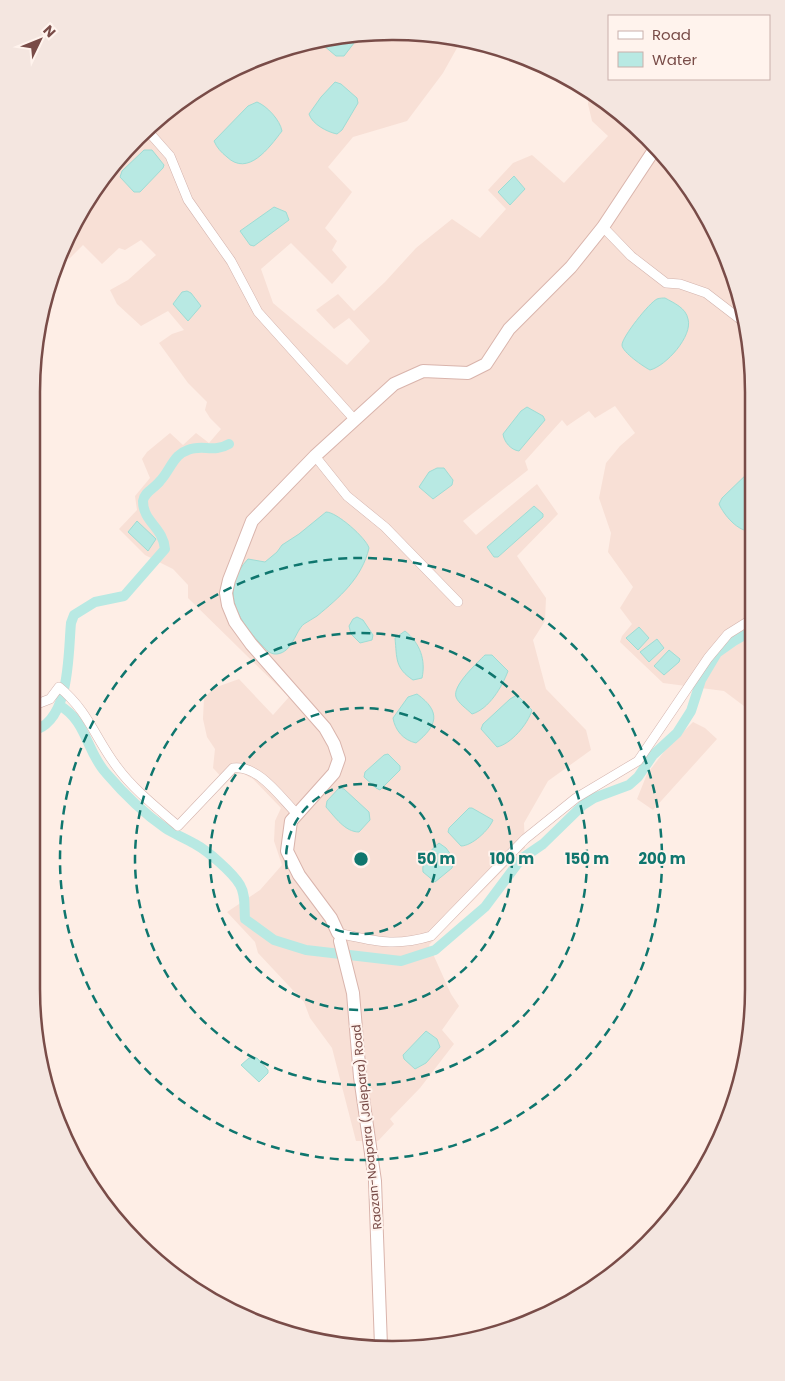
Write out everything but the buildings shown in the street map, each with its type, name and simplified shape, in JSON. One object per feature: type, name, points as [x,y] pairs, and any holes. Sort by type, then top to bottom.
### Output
[{"type":"main road","name":"Raozan-Noapara (Jalepara) Road","points":[[381,1341],[375,1181],[360,1076],[356,1014],[348,972],[339,937],[331,918],[299,875],[287,851],[291,820],[334,773],[339,759],[334,744],[325,728],[251,644],[235,622],[226,593],[252,520],[315,456],[394,384],[411,376],[433,370],[468,373],[486,364],[509,329],[571,267],[603,227],[652,153]]},
{"type":"street","points":[[151,135],[170,156],[188,200],[231,261],[258,312],[354,419]]},
{"type":"street","points":[[603,227],[631,256],[666,283],[680,284],[706,293],[736,316]]},
{"type":"street","points":[[315,456],[347,496],[385,527],[458,602]]},
{"type":"street","points":[[339,937],[382,943],[410,942],[430,936],[525,839],[576,798],[638,761],[708,658],[728,634],[745,623]]},
{"type":"street","points":[[40,703],[50,699],[59,687],[76,701],[117,768],[178,826],[233,768],[242,767],[250,770],[260,778],[297,814]]},
{"type":"shaded area","points":[[392,40],[439,43],[458,46],[443,73],[407,121],[353,137],[328,167],[352,192],[325,228],[337,241],[332,250],[347,267],[332,284],[291,243],[261,269],[273,303],[347,365],[370,341],[349,318],[334,329],[316,310],[338,294],[354,311],[385,282],[416,248],[452,219],[480,238],[506,209],[488,190],[513,163],[532,155],[564,183],[608,136],[592,121],[588,99],[625,127],[642,143],[672,178],[698,216],[709,237],[726,279],[738,324],[744,369],[745,707],[724,691],[663,683],[620,642],[622,636],[632,624],[620,608],[633,587],[608,552],[611,533],[599,498],[606,463],[620,446],[635,433],[615,406],[595,418],[589,411],[567,426],[562,420],[525,461],[528,470],[463,521],[476,535],[537,484],[558,514],[517,556],[546,598],[545,621],[533,640],[546,689],[586,730],[591,750],[548,781],[524,823],[525,848],[429,945],[451,994],[459,1006],[442,1030],[454,1044],[420,1088],[390,1119],[394,1124],[378,1141],[356,1141],[332,1048],[310,1018],[304,1002],[258,953],[255,942],[227,912],[260,890],[282,865],[274,841],[275,821],[281,808],[253,779],[242,773],[236,774],[226,782],[213,768],[215,749],[207,737],[203,719],[204,698],[214,688],[239,679],[273,715],[289,697],[188,598],[188,585],[173,569],[145,555],[119,529],[137,510],[135,496],[150,478],[142,459],[147,452],[170,433],[183,445],[196,433],[209,443],[221,429],[205,410],[207,402],[188,383],[159,343],[172,334],[184,330],[168,311],[141,326],[117,304],[110,290],[128,280],[156,255],[141,240],[125,250],[119,248],[102,264],[83,245],[69,259],[67,257],[87,216],[127,160],[160,127],[197,99],[237,76],[301,52],[346,43]]},
{"type":"shaded area","points":[[693,722],[705,728],[717,739],[653,810],[637,799],[647,774],[666,749]]},
{"type":"water","points":[[355,42],[344,56],[336,56],[325,47]]},
{"type":"water","points":[[335,82],[341,84],[357,98],[358,103],[342,130],[337,134],[320,127],[309,114]]},
{"type":"water","points":[[257,102],[265,107],[279,122],[282,131],[258,158],[243,164],[235,162],[221,152],[214,141],[248,106]]},
{"type":"water","points":[[144,150],[152,150],[164,165],[140,192],[134,192],[120,177],[122,171]]},
{"type":"water","points":[[514,176],[525,189],[510,205],[498,192]]},
{"type":"water","points":[[274,207],[286,212],[289,220],[254,246],[250,245],[240,231]]},
{"type":"water","points":[[187,291],[191,293],[201,306],[188,321],[173,304],[182,292]]},
{"type":"water","points":[[665,298],[685,312],[688,326],[686,334],[677,349],[663,363],[650,370],[629,355],[622,345],[631,328],[648,307],[657,299]]},
{"type":"water","points":[[527,407],[543,416],[545,420],[519,451],[508,445],[503,434],[521,411]]},
{"type":"water","points":[[437,468],[444,468],[453,480],[452,485],[433,499],[419,487],[429,472]]},
{"type":"water","points":[[745,476],[745,531],[736,526],[724,513],[719,504],[722,498]]},
{"type":"water","points":[[534,506],[543,514],[543,517],[498,557],[494,557],[487,547]]},
{"type":"water","points":[[326,512],[337,516],[363,538],[369,548],[366,559],[356,578],[342,594],[326,609],[301,627],[287,649],[277,654],[269,652],[251,632],[238,613],[233,592],[239,570],[248,559],[265,562],[282,545]]},
{"type":"water","points":[[137,521],[156,539],[148,551],[128,532]]},
{"type":"water","points":[[357,617],[363,620],[373,635],[372,640],[360,643],[351,634],[349,626],[353,619]]},
{"type":"water","points":[[639,627],[649,638],[638,650],[626,638]]},
{"type":"water","points":[[405,631],[415,641],[421,652],[422,678],[413,680],[407,676],[398,662],[395,638]]},
{"type":"water","points":[[657,639],[664,648],[649,662],[640,652]]},
{"type":"water","points":[[669,650],[680,659],[664,675],[654,666]]},
{"type":"water","points":[[485,655],[492,655],[508,671],[502,684],[489,702],[472,714],[456,697],[456,692],[461,681]]},
{"type":"water","points":[[417,694],[430,707],[434,719],[429,731],[416,743],[407,740],[400,734],[393,718],[408,697]]},
{"type":"water","points":[[517,695],[532,710],[523,727],[513,738],[497,747],[481,729],[483,724]]},
{"type":"water","points":[[388,754],[400,766],[400,770],[380,790],[364,777],[365,772],[384,755]]},
{"type":"water","points":[[339,788],[344,789],[369,812],[370,820],[359,832],[345,827],[326,807],[327,801]]},
{"type":"water","points":[[469,808],[493,820],[480,837],[461,846],[448,832],[449,828]]},
{"type":"water","points":[[439,843],[446,848],[454,859],[452,868],[435,882],[423,872],[423,868],[427,856]]},
{"type":"water","points":[[426,1031],[437,1039],[440,1047],[426,1063],[415,1069],[404,1059],[403,1055]]},
{"type":"water","points":[[249,1058],[257,1058],[268,1070],[268,1073],[259,1082],[241,1065]]},
{"type":"waterway","points":[[40,727],[45,725],[54,715],[61,701],[68,668],[71,623],[74,615],[95,602],[124,596],[165,549],[161,535],[146,514],[143,501],[145,495],[165,475],[179,455],[187,450],[193,448],[218,448],[229,444]]},
{"type":"waterway","points":[[59,705],[75,719],[99,764],[141,809],[168,830],[207,852],[232,875],[240,885],[243,893],[245,919],[274,940],[306,950],[401,961],[435,950],[485,907],[521,859],[543,844],[583,805],[594,798],[629,785],[638,777],[653,755],[677,733],[691,711],[701,680],[717,653],[745,635]]}]
